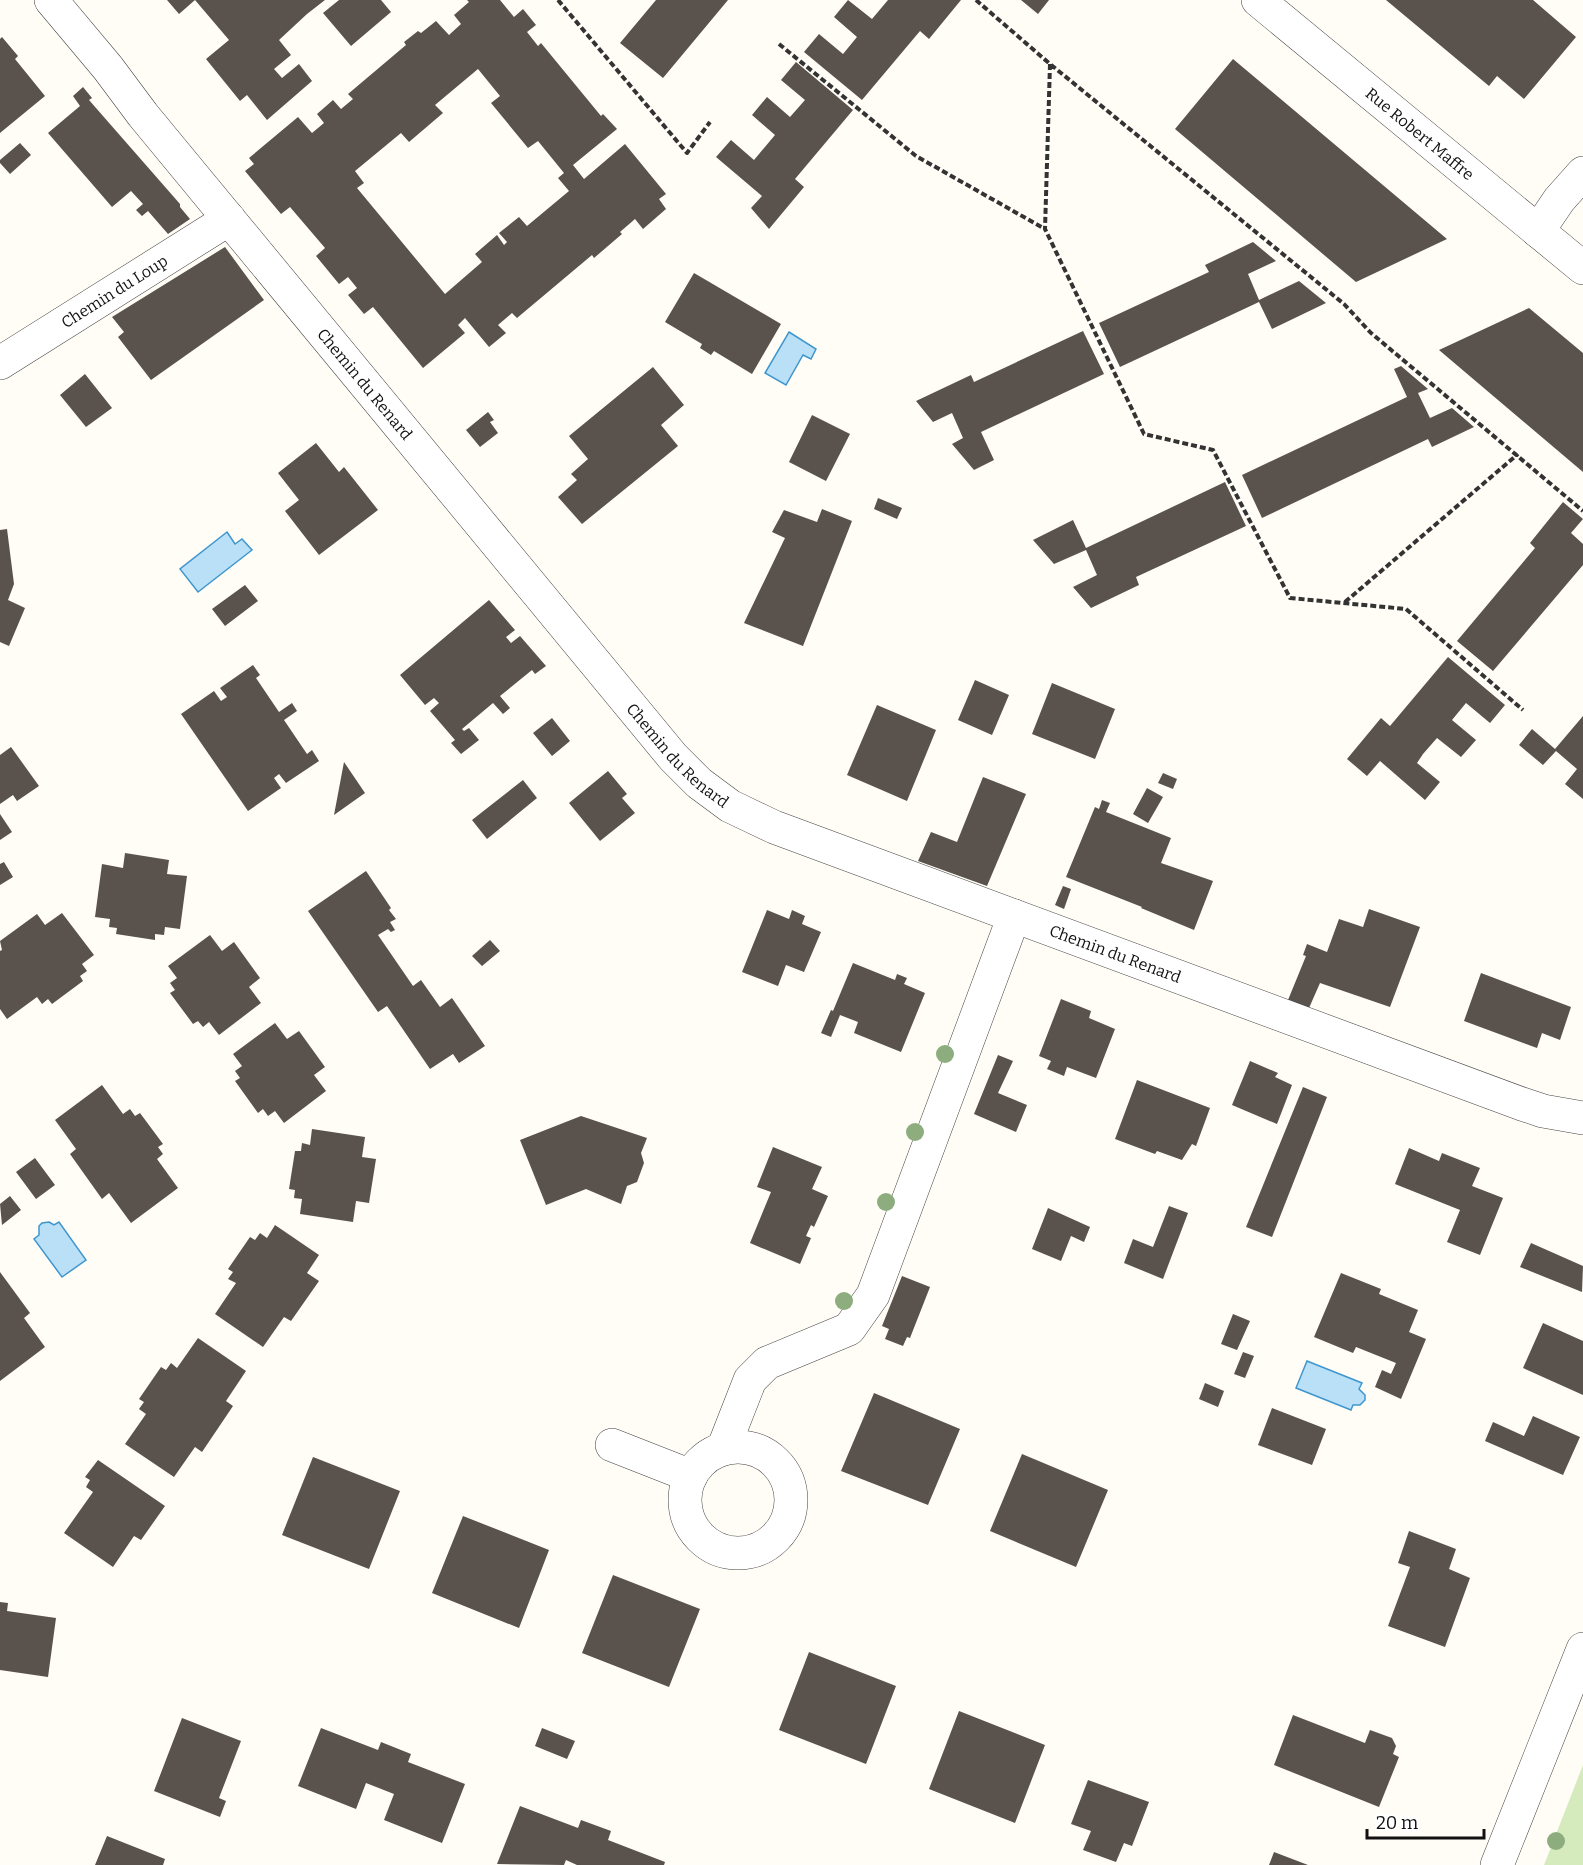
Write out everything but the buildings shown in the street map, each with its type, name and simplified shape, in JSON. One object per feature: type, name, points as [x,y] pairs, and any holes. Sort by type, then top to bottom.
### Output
[{"type":"street","name":"Chemin du Renard","points":[[51,0],[108,68],[142,115],[673,757],[699,783],[730,806],[774,827],[1522,1104],[1543,1111],[1583,1118]]},
{"type":"street","name":"Rue Robert Maffre","points":[[1257,0],[1583,268]]},
{"type":"street","points":[[1538,231],[1559,200],[1583,173]]},
{"type":"street","name":"Chemin du Loup","points":[[0,363],[229,219]]},
{"type":"street","points":[[723,1449],[750,1380],[767,1363],[849,1329],[873,1295],[1014,916]]},
{"type":"street","points":[[612,1445],[691,1476]]},
{"type":"street","points":[[741,1447],[759,1451],[774,1461],[785,1475],[791,1493],[790,1510],[784,1528],[772,1541],[757,1550],[738,1553],[720,1550],[705,1542],[693,1528],[686,1511],[686,1493],[691,1476],[699,1464],[710,1455],[723,1449],[741,1447]]},
{"type":"street","points":[[1497,1865],[1583,1649]]},
{"type":"path","points":[[558,0],[687,153],[710,122]]},
{"type":"path","points":[[976,0],[1050,64],[1344,304],[1371,333],[1518,454],[1583,511]]},
{"type":"path","points":[[779,44],[916,156],[1045,229]]},
{"type":"path","points":[[1050,64],[1045,229],[1144,434],[1212,450],[1290,598],[1406,609],[1523,710]]},
{"type":"path","points":[[1344,603],[1518,454]]},
{"type":"green space","points":[[1583,1765],[1583,1865],[1544,1865]]},
{"type":"water","points":[[789,332],[816,349],[811,359],[803,355],[786,385],[765,373]]},
{"type":"water","points":[[227,532],[235,544],[242,539],[252,550],[198,592],[180,569]]},
{"type":"water","points":[[49,1222],[54,1225],[59,1222],[86,1260],[62,1277],[34,1239],[39,1235],[39,1226]]},
{"type":"water","points":[[1307,1361],[1362,1383],[1359,1389],[1365,1395],[1365,1400],[1360,1405],[1353,1405],[1351,1410],[1296,1388]]}]
